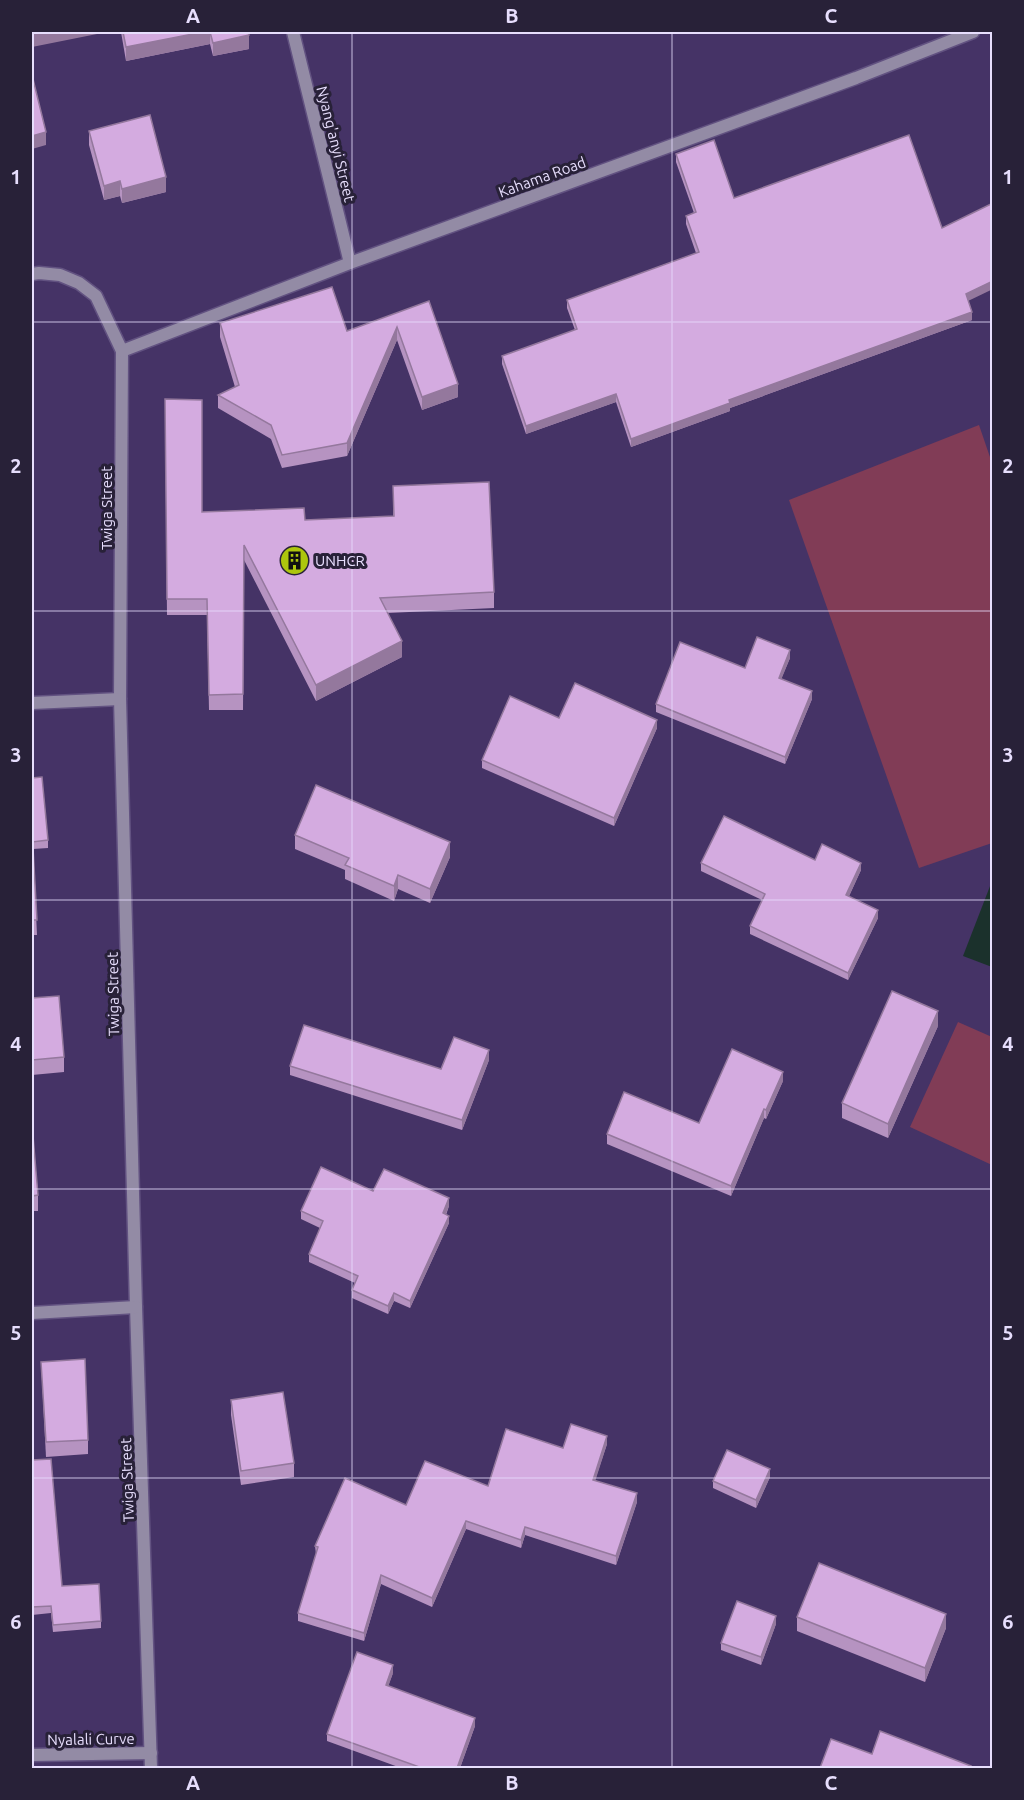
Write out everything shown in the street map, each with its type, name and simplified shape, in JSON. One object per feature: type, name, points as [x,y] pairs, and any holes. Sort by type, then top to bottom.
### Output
[{"type":"street","name":"Nyang'anyi Street","points":[[293,32],[350,263]]},
{"type":"street","name":"Kahama Road","points":[[122,351],[350,263],[856,78],[973,32]]},
{"type":"street","name":"Twiga Street","points":[[32,274],[60,275],[79,283],[96,296],[122,351],[120,699],[151,1768]]},
{"type":"street","points":[[32,703],[120,699]]},
{"type":"street","points":[[32,1313],[136,1307]]},
{"type":"street","name":"Nyalali Curve","points":[[32,1755],[151,1753]]},
{"type":"shaded area","points":[[979,425],[992,463],[992,843],[919,868],[789,500]]},
{"type":"shaded area","points":[[992,881],[992,967],[963,956]]},
{"type":"shaded area","points":[[958,1022],[992,1037],[992,1165],[910,1127]]},
{"type":"building","points":[[123,32],[203,32],[126,47]]},
{"type":"building","points":[[210,32],[248,32],[249,35],[213,43]]},
{"type":"building","points":[[32,75],[46,132],[32,136]]},
{"type":"building","points":[[150,115],[166,177],[122,189],[120,181],[104,186],[89,131]]},
{"type":"building","points":[[909,135],[942,228],[993,203],[993,281],[966,294],[972,312],[729,400],[730,403],[631,439],[616,394],[526,426],[502,356],[577,329],[567,300],[699,252],[686,216],[696,212],[676,154],[714,140],[734,198]]},
{"type":"building","points":[[332,287],[347,331],[429,301],[458,384],[422,397],[397,327],[347,443],[282,455],[271,425],[218,395],[239,385],[220,323]]},
{"type":"building","points":[[165,399],[202,400],[202,512],[304,508],[305,520],[394,516],[393,486],[489,482],[494,592],[380,598],[402,641],[316,685],[244,545],[243,694],[209,695],[207,599],[167,599]]},
{"type":"building","points":[[757,637],[790,650],[779,678],[812,691],[785,757],[656,704],[680,642],[745,668]]},
{"type":"building","points":[[575,683],[657,720],[614,818],[482,760],[510,696],[559,718]]},
{"type":"building","points":[[42,777],[48,840],[32,842],[32,778]]},
{"type":"building","points":[[316,785],[450,842],[430,889],[398,875],[394,886],[345,865],[349,858],[295,835]]},
{"type":"building","points":[[724,816],[815,860],[822,844],[861,863],[846,895],[878,910],[848,973],[750,926],[765,894],[701,863]]},
{"type":"building","points":[[33,848],[37,920],[32,920]]},
{"type":"building","points":[[892,991],[938,1011],[888,1124],[842,1103]]},
{"type":"building","points":[[59,996],[64,1057],[32,1060],[32,998]]},
{"type":"building","points":[[304,1025],[441,1069],[454,1037],[489,1050],[462,1120],[290,1066]]},
{"type":"building","points":[[732,1049],[783,1072],[766,1110],[764,1109],[731,1186],[607,1134],[624,1092],[699,1123]]},
{"type":"building","points":[[32,1124],[38,1195],[32,1196]]},
{"type":"building","points":[[321,1167],[373,1191],[384,1169],[449,1198],[443,1213],[449,1216],[410,1301],[394,1293],[388,1306],[352,1290],[358,1276],[309,1254],[323,1221],[301,1211]]},
{"type":"building","points":[[85,1359],[88,1440],[46,1442],[41,1362]]},
{"type":"building","points":[[283,1392],[294,1463],[241,1471],[231,1400]]},
{"type":"building","points":[[571,1424],[607,1436],[593,1480],[637,1493],[616,1556],[525,1527],[521,1540],[466,1521],[432,1598],[381,1575],[364,1633],[298,1613],[318,1547],[315,1546],[345,1478],[406,1505],[425,1461],[488,1486],[506,1429],[563,1448]]},
{"type":"building","points":[[727,1450],[770,1469],[756,1500],[713,1481]]},
{"type":"building","points":[[51,1459],[62,1586],[99,1584],[101,1621],[53,1625],[51,1606],[32,1607],[32,1460]]},
{"type":"building","points":[[819,1563],[946,1614],[925,1668],[797,1617]]},
{"type":"building","points":[[737,1601],[776,1616],[761,1657],[721,1643]]},
{"type":"building","points":[[357,1652],[393,1665],[386,1685],[475,1718],[457,1768],[422,1768],[327,1734]]},
{"type":"building","points":[[880,1731],[971,1766],[970,1768],[820,1768],[831,1739],[872,1754]]},
{"type":"place","name":"UNHCR","points":[[294,560]]}]
